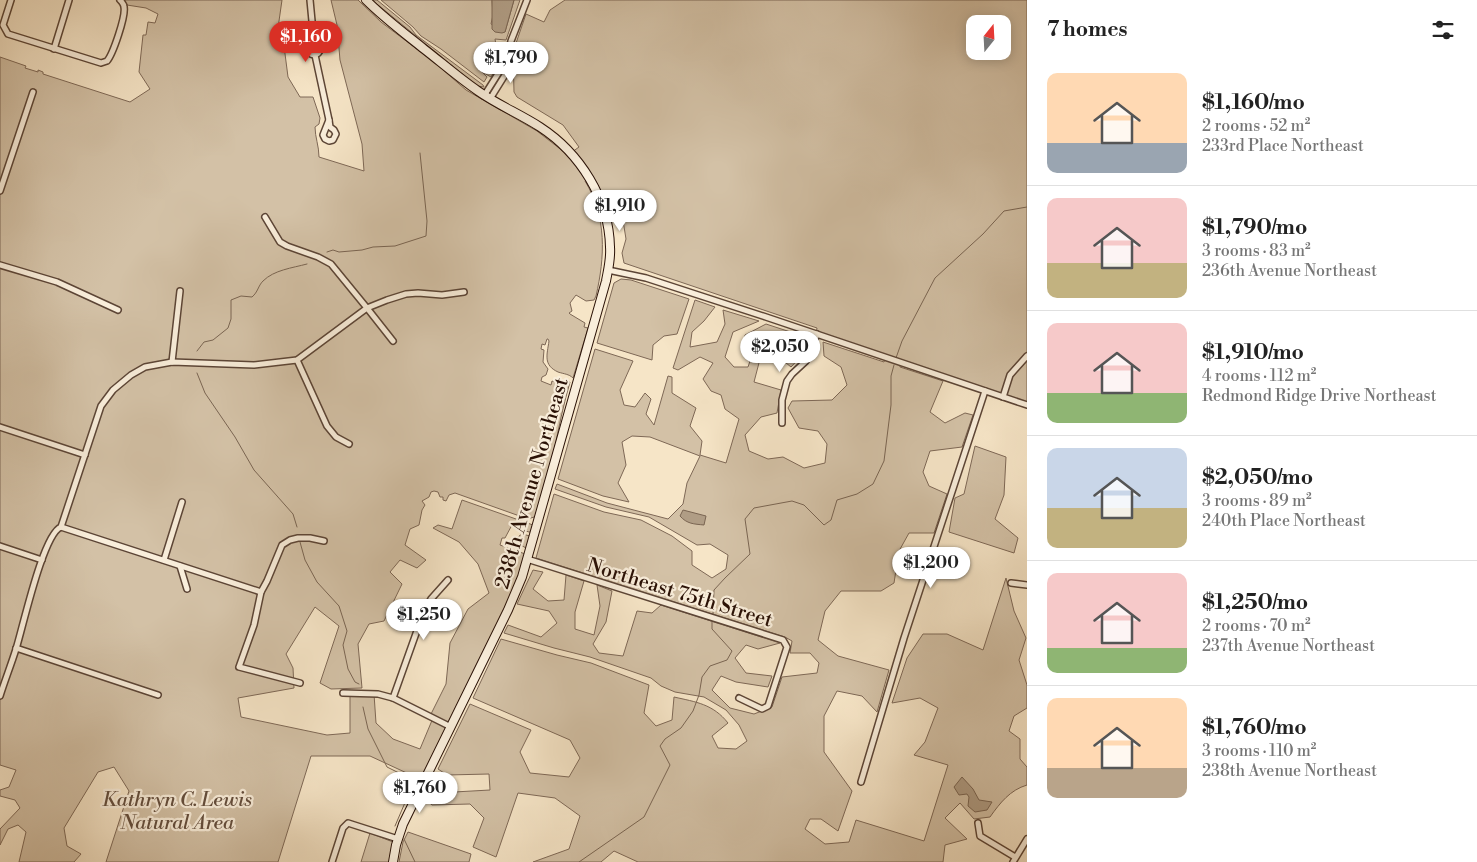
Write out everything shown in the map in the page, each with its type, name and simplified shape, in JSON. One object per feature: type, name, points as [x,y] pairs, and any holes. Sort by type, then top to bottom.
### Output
[{"type":"street","points":[[11,0],[4,22],[5,29],[10,35],[98,63],[108,61],[112,55],[125,9],[122,2]]},
{"type":"street","points":[[54,49],[69,0]]},
{"type":"street","points":[[310,0],[314,42]]},
{"type":"street","name":"238th Avenue Northeast","points":[[366,0],[456,75],[487,98],[539,126],[558,139],[569,150],[589,176],[599,197],[609,234],[610,254],[608,270],[518,588],[408,815],[398,839],[394,862]]},
{"type":"street","points":[[487,98],[505,74],[511,41],[526,0]]},
{"type":"street","points":[[314,42],[318,43],[321,49],[315,55]]},
{"type":"street","points":[[314,42],[309,46],[308,50],[315,55]]},
{"type":"street","points":[[315,55],[329,120]]},
{"type":"street","points":[[0,191],[33,92]]},
{"type":"street","points":[[265,217],[280,242],[314,255],[331,264],[393,341]]},
{"type":"street","points":[[0,264],[57,282],[118,310]]},
{"type":"street","points":[[608,270],[646,278],[1027,405]]},
{"type":"street","points":[[172,362],[180,291]]},
{"type":"street","points":[[0,696],[42,560],[56,530],[61,527],[101,406],[113,390],[130,375],[145,367],[172,362],[254,365],[296,360],[367,308],[406,294],[442,295],[464,292]]},
{"type":"street","points":[[782,423],[782,400],[787,381],[806,361],[817,334]]},
{"type":"street","points":[[1003,397],[1010,375],[1027,356]]},
{"type":"street","points":[[296,360],[327,426],[336,438],[349,444]]},
{"type":"street","points":[[861,782],[904,638],[985,391]]},
{"type":"street","points":[[0,427],[85,455]]},
{"type":"street","points":[[164,560],[182,502]]},
{"type":"street","points":[[61,527],[261,592]]},
{"type":"street","points":[[300,683],[240,665],[254,625],[261,592],[280,548],[285,542],[298,538],[306,537],[324,541]]},
{"type":"street","points":[[0,546],[42,560]]},
{"type":"street","name":"Northeast 75th Street","points":[[527,559],[783,640],[787,647],[768,706],[762,709],[739,698]]},
{"type":"street","points":[[180,566],[187,589]]},
{"type":"street","points":[[393,698],[424,611],[431,599],[448,580]]},
{"type":"street","points":[[1011,583],[1027,585]]},
{"type":"street","points":[[16,648],[158,695]]},
{"type":"street","points":[[343,693],[378,694],[393,698],[451,727]]},
{"type":"street","points":[[978,822],[980,836],[1014,860],[1027,839]]},
{"type":"street","points":[[332,862],[343,828],[348,823],[398,839]]},
{"type":"green space","name":"Kathryn C. Lewis Natural Area","points":[[124,0],[282,0],[278,28],[284,46],[288,77],[300,97],[313,97],[320,118],[319,124],[315,127],[319,157],[364,171],[362,144],[340,60],[337,25],[331,0],[358,0],[381,22],[434,62],[466,90],[537,131],[568,155],[579,147],[563,125],[517,97],[514,92],[513,52],[526,14],[544,22],[550,10],[565,0],[1027,0],[1027,405],[900,364],[900,367],[943,381],[930,412],[945,423],[965,413],[973,415],[962,447],[930,451],[923,472],[929,486],[947,494],[934,533],[909,533],[899,551],[894,583],[881,591],[841,591],[825,611],[818,640],[838,656],[889,670],[877,712],[862,696],[837,691],[824,716],[824,752],[852,791],[838,831],[821,819],[810,819],[805,829],[825,844],[849,842],[856,820],[924,841],[948,765],[914,755],[925,742],[938,708],[920,698],[892,703],[907,658],[923,634],[947,634],[983,650],[1006,578],[1014,611],[1026,638],[1019,660],[1027,685],[1027,708],[1014,716],[1009,731],[1020,739],[1020,759],[1027,767],[1027,785],[1010,794],[990,817],[974,819],[960,803],[945,818],[967,839],[945,845],[943,862],[638,862],[614,851],[601,862],[533,862],[569,849],[580,816],[555,798],[518,793],[496,857],[473,847],[484,818],[470,804],[432,805],[424,798],[431,783],[454,792],[490,790],[489,774],[447,775],[438,769],[470,704],[531,730],[520,752],[530,773],[569,777],[580,758],[570,740],[473,698],[501,639],[591,663],[649,685],[644,713],[656,726],[672,720],[674,697],[697,702],[710,708],[728,723],[712,736],[718,748],[736,749],[747,741],[739,725],[726,710],[704,697],[675,692],[661,686],[651,678],[590,657],[504,633],[508,625],[541,637],[557,623],[549,611],[517,604],[533,570],[543,572],[533,589],[548,601],[564,600],[566,575],[584,581],[575,612],[575,629],[594,635],[600,606],[597,585],[612,591],[606,622],[593,644],[599,653],[623,656],[637,611],[652,613],[661,605],[780,643],[758,649],[746,645],[735,658],[746,673],[772,676],[768,687],[736,682],[721,676],[712,690],[730,708],[754,714],[772,707],[782,677],[817,673],[819,663],[810,653],[790,653],[792,641],[785,637],[536,558],[554,494],[604,512],[641,520],[672,536],[692,551],[692,565],[712,578],[726,569],[728,555],[710,544],[697,545],[649,517],[606,507],[555,489],[557,484],[607,503],[668,519],[683,504],[687,483],[700,456],[650,437],[632,436],[622,442],[626,465],[618,483],[629,502],[603,496],[558,479],[595,349],[633,361],[620,390],[624,405],[635,407],[645,393],[651,399],[646,414],[654,425],[668,376],[672,377],[672,393],[696,408],[690,426],[702,441],[700,455],[726,463],[739,419],[725,409],[721,395],[711,391],[703,379],[713,363],[700,357],[678,370],[673,368],[695,300],[715,307],[692,332],[690,347],[717,342],[725,324],[723,310],[759,321],[733,332],[725,357],[734,367],[748,367],[755,346],[744,340],[745,335],[766,324],[809,338],[803,354],[791,367],[774,353],[760,359],[754,382],[781,390],[777,413],[761,417],[745,435],[749,451],[768,459],[783,457],[804,468],[825,463],[827,444],[818,431],[799,428],[788,408],[792,401],[832,400],[847,385],[841,367],[824,356],[823,342],[884,362],[885,359],[816,335],[817,328],[624,263],[622,253],[626,239],[621,208],[607,199],[593,177],[585,181],[592,195],[601,223],[601,267],[594,300],[586,301],[576,295],[570,303],[572,311],[569,313],[585,323],[584,327],[588,328],[573,378],[553,369],[548,363],[548,339],[545,345],[542,344],[541,349],[544,350],[543,362],[548,369],[541,381],[551,385],[552,381],[558,383],[557,385],[559,386],[564,381],[570,382],[539,519],[534,517],[528,519],[455,493],[449,495],[446,501],[443,500],[443,497],[440,497],[438,492],[431,492],[429,497],[422,501],[425,505],[419,525],[410,529],[405,545],[426,560],[417,568],[400,560],[390,572],[402,584],[384,621],[369,624],[358,644],[362,688],[331,689],[320,683],[339,626],[315,607],[286,654],[293,668],[294,688],[238,698],[241,717],[327,735],[350,733],[350,694],[374,694],[376,723],[393,739],[420,749],[433,718],[430,716],[446,684],[450,643],[468,609],[489,593],[478,564],[459,542],[433,528],[438,525],[452,529],[462,500],[533,525],[531,532],[529,532],[517,528],[517,524],[513,523],[505,538],[502,538],[500,545],[528,555],[522,577],[424,781],[370,756],[311,756],[278,862],[106,862],[129,791],[114,767],[98,772],[64,828],[67,846],[81,854],[74,862],[19,862],[26,832],[18,825],[8,829],[0,845],[0,829],[20,808],[15,800],[0,796],[0,790],[9,787],[16,770],[0,765],[0,57],[26,66],[25,68],[38,72],[38,70],[43,72],[43,74],[130,102],[150,89],[139,72],[143,35],[146,35],[148,22],[155,23],[158,14],[146,8],[127,5]]},
{"type":"green space","points":[[372,0],[377,0],[410,27],[416,35],[484,87],[477,86]]},
{"type":"green space","points":[[381,0],[492,0],[493,15],[491,24],[505,32],[514,0],[520,0],[506,40],[495,39],[499,63],[491,77],[482,72],[487,77],[484,82],[421,36]]},
{"type":"green space","points":[[621,279],[631,280],[689,299],[677,334],[664,336],[653,345],[652,360],[597,343],[614,283]]},
{"type":"green space","points":[[975,446],[1006,457],[1004,495],[995,519],[1018,538],[1014,553],[949,532],[955,498],[964,494]]},
{"type":"green space","points":[[522,534],[530,536],[526,548],[517,543],[519,536]]},
{"type":"green space","points":[[408,832],[471,854],[469,862],[399,862],[403,842]]},
{"type":"green space","points":[[370,833],[393,842],[390,862],[361,862]]},
{"type":"shaded area","points":[[492,0],[514,0],[505,32],[495,32],[492,29]]},
{"type":"shaded area","points":[[683,510],[706,516],[704,525],[685,521],[680,516]]},
{"type":"shaded area","points":[[962,777],[973,789],[979,800],[992,802],[987,810],[975,812],[968,806],[969,797],[967,794],[959,795],[954,787]]},
{"type":"waterway","points":[[327,252],[395,246],[426,236],[427,221],[420,153]]},
{"type":"waterway","points":[[896,358],[902,341],[935,278],[983,234],[1004,211],[1027,207]]},
{"type":"waterway","points":[[197,351],[204,342],[213,340],[228,328],[231,319],[231,300],[241,296],[252,297],[267,277],[283,270],[307,264]]},
{"type":"waterway","points":[[713,614],[714,590],[750,554],[745,519],[754,508],[792,501],[804,505],[824,525],[831,520],[837,500],[857,494],[873,484],[884,461],[891,405],[891,376],[894,365]]},
{"type":"waterway","points":[[197,373],[205,393],[235,437],[254,470],[293,514],[297,527]]},
{"type":"waterway","points":[[300,542],[305,560],[317,582],[339,606],[347,631],[343,645],[348,669],[355,682],[359,684]]},
{"type":"waterway","points":[[579,862],[644,817],[670,765],[660,746],[665,739],[681,728],[693,711],[699,695],[702,677],[710,666],[727,660],[732,651],[712,629],[712,622]]},
{"type":"waterway","points":[[363,707],[368,729],[387,767],[411,779],[410,791],[395,826]]},
{"type":"waterway","points":[[404,839],[415,862]]}]
